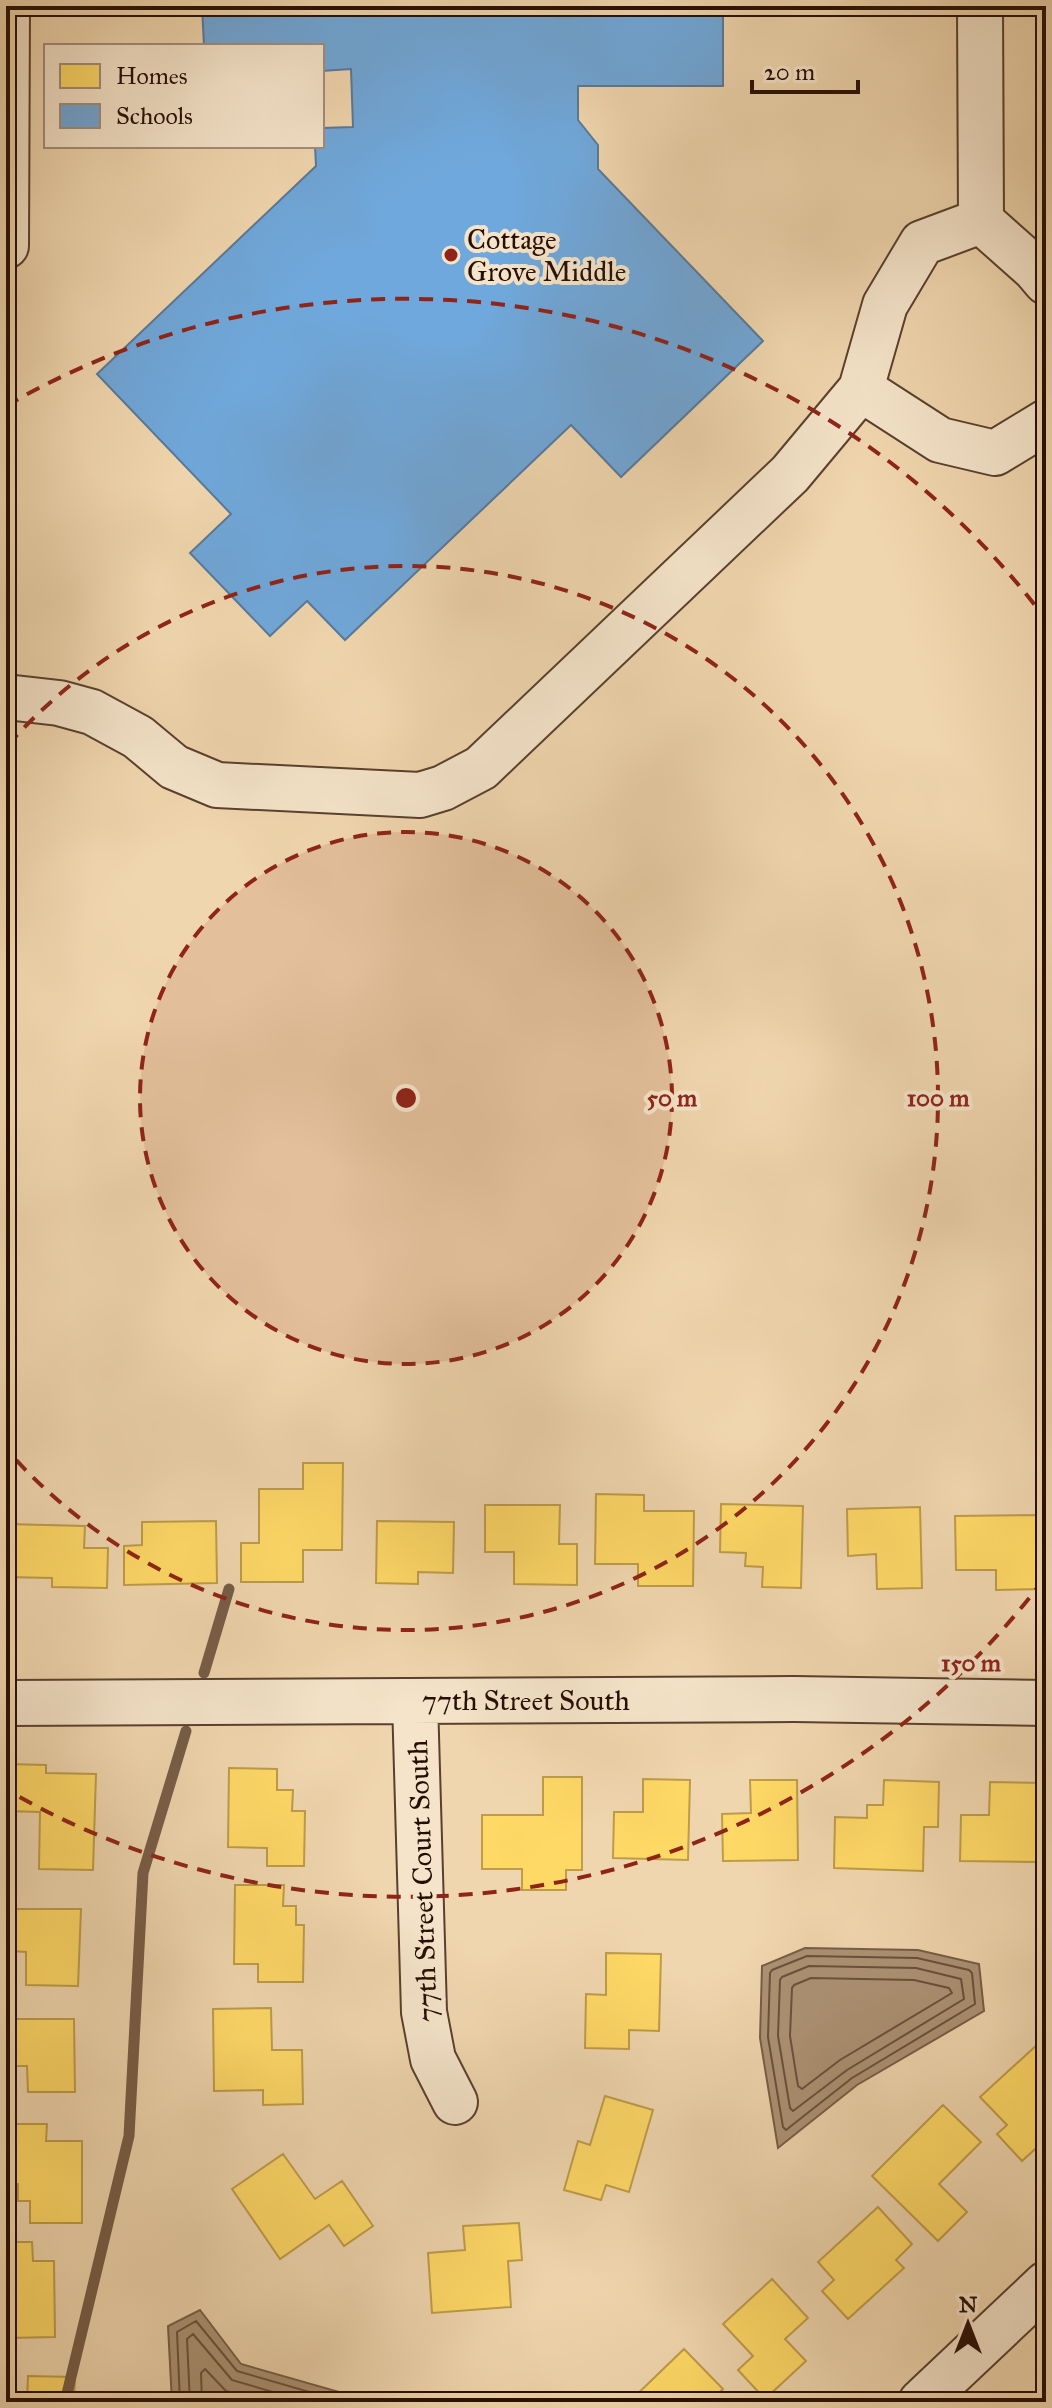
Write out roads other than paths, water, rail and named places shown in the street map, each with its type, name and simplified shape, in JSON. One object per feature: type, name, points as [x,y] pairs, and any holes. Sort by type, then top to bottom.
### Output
[{"type":"street","points":[[6,246],[7,6]]},
{"type":"street","points":[[980,6],[981,221],[1046,282]]},
{"type":"street","points":[[6,697],[59,703],[92,712],[138,737],[174,767],[217,785],[420,795],[443,788],[481,768],[790,474],[861,389],[885,305],[922,243],[981,221]]},
{"type":"street","points":[[861,389],[940,440],[995,453],[1046,422]]},
{"type":"street","name":"77th Street South","points":[[6,1703],[794,1699],[1046,1703]]},
{"type":"street","name":"77th Street Court South","points":[[415,1701],[424,2012],[433,2059],[455,2102]]},
{"type":"street","points":[[921,2402],[1046,2284]]},
{"type":"water","points":[[805,1948],[918,1950],[979,1964],[984,2011],[857,2085],[778,2148],[760,2038],[762,1966]]},
{"type":"water","points":[[200,2310],[241,2364],[374,2402],[172,2402],[168,2326]]},
{"type":"waterway","points":[[204,1673],[229,1589]]},
{"type":"waterway","points":[[65,2402],[129,2136],[143,1873],[186,1731]]},
{"type":"place","name":"Cottage Grove Middle","points":[[451,255]]}]
